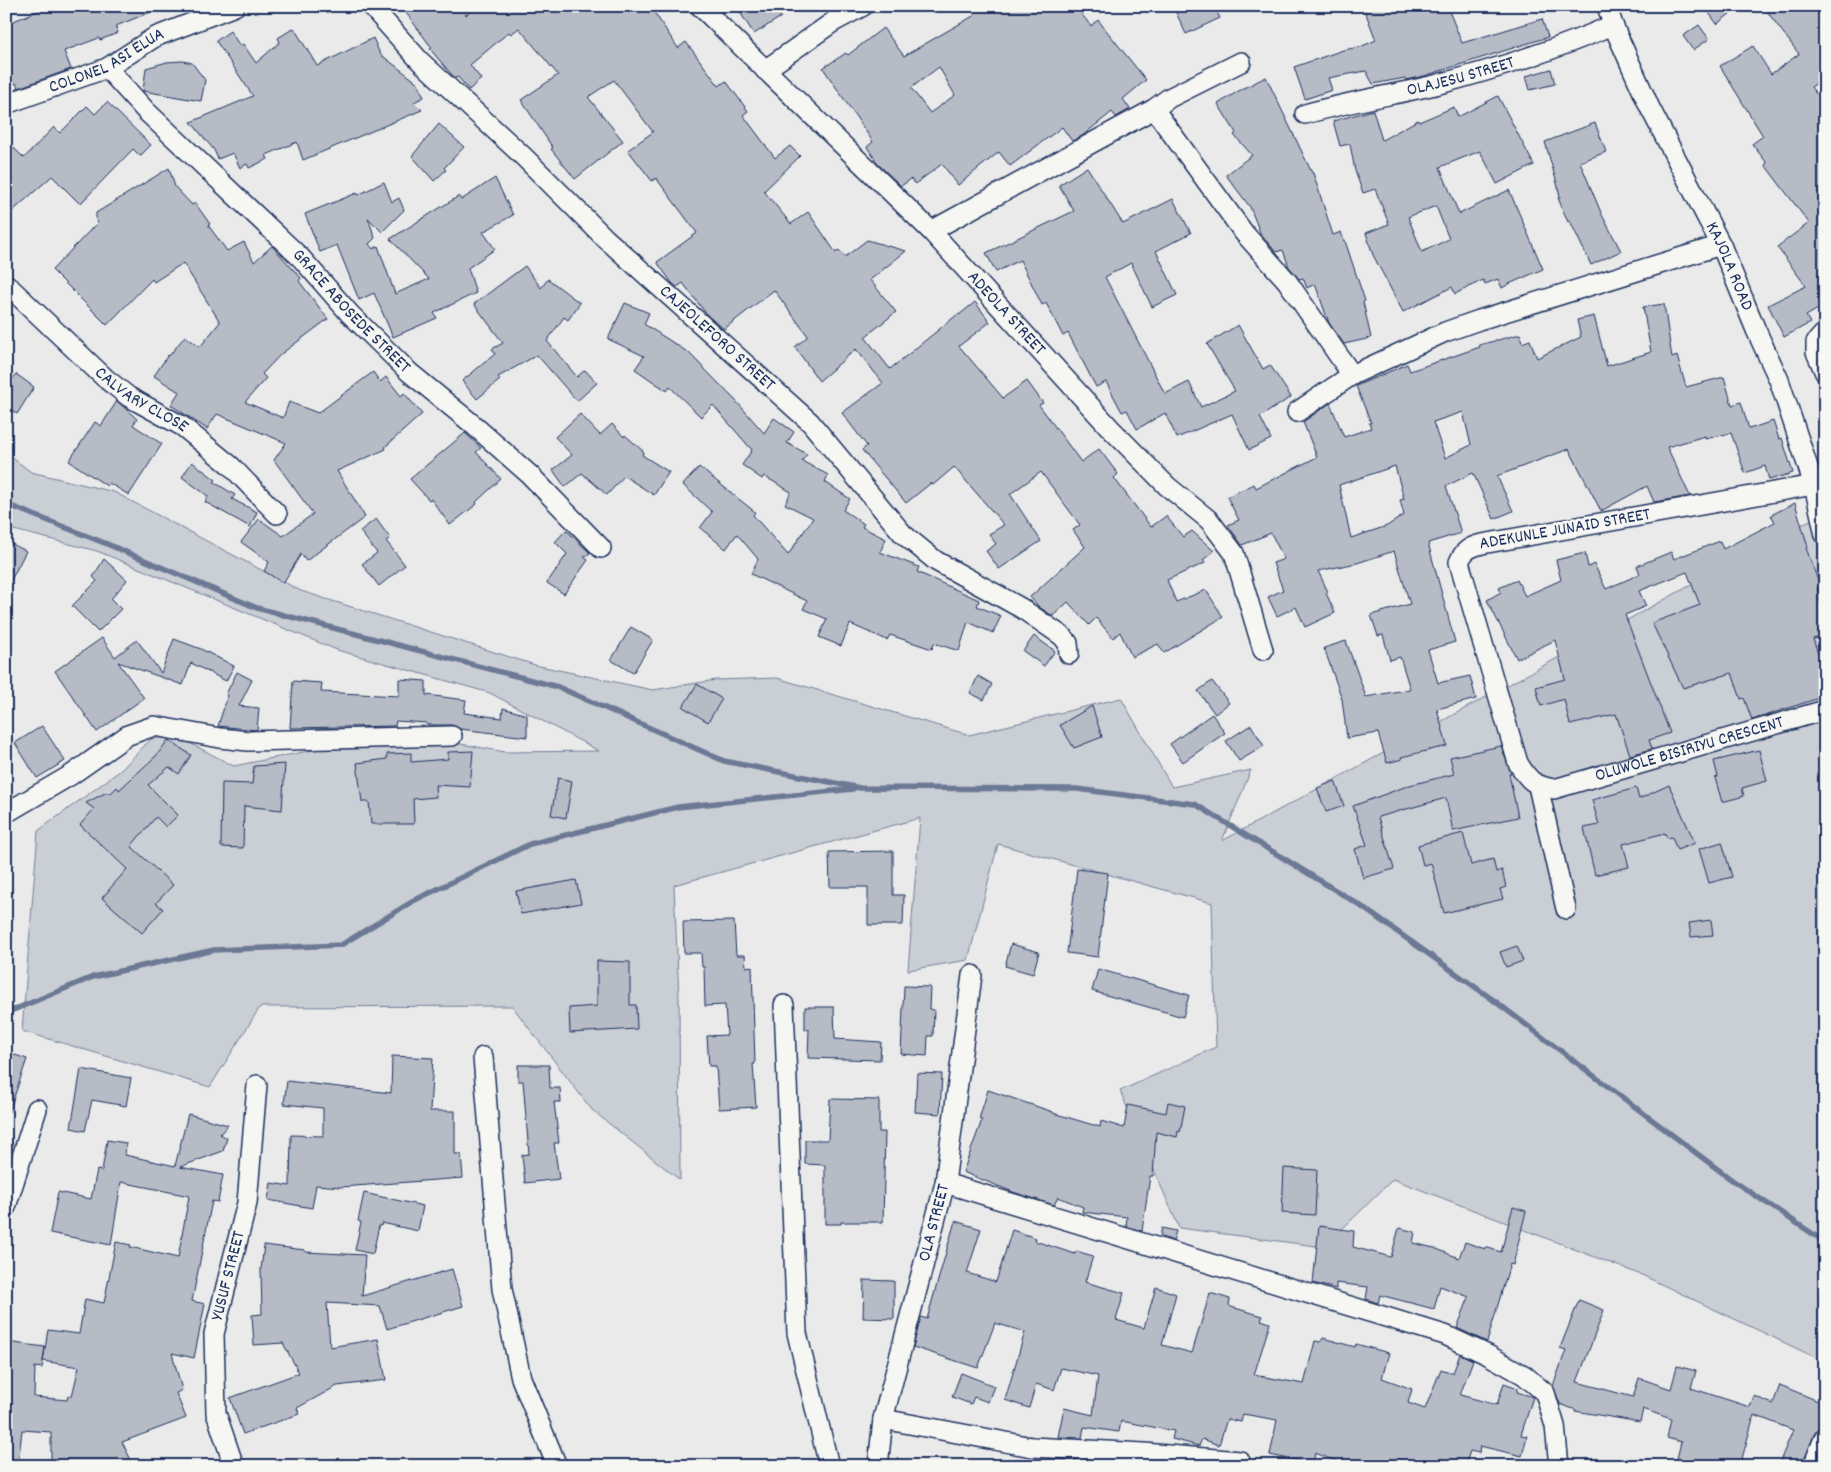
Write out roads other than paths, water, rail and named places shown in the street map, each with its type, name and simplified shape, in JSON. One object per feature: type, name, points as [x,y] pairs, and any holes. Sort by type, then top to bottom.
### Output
[{"type":"street","name":"COLONEL ASI ELUA","points":[[6,104],[107,68],[155,37],[235,6]]},
{"type":"street","name":"CAJEOLEFORO STREET","points":[[371,6],[420,61],[524,157],[605,238],[810,422],[903,534],[936,561],[1021,608],[1062,636],[1068,643],[1069,654]]},
{"type":"street","name":"ADEOLA STREET","points":[[700,6],[931,231],[1111,430],[1167,486],[1209,520],[1234,553],[1263,650]]},
{"type":"street","points":[[765,70],[833,22],[863,6]]},
{"type":"street","name":"KAJOLA ROAD","points":[[1608,6],[1613,25],[1650,108],[1721,245],[1779,380],[1819,484],[1825,535]]},
{"type":"street","name":"OLAJESU STREET","points":[[1305,114],[1338,105],[1435,85],[1516,62],[1561,47],[1613,25]]},
{"type":"street","points":[[931,231],[1154,109],[1169,98],[1241,62]]},
{"type":"street","name":"GRACE ABOSEDE STREET","points":[[107,68],[146,111],[301,258],[350,314],[402,366],[530,475],[601,548]]},
{"type":"street","points":[[1154,109],[1244,233],[1287,282],[1352,375]]},
{"type":"street","points":[[1297,412],[1352,375],[1445,332],[1721,245]]},
{"type":"street","name":"CALVARY CLOSE","points":[[6,284],[105,378],[129,397],[182,426],[231,466],[277,514]]},
{"type":"street","points":[[1825,332],[1816,342],[1816,352],[1825,372]]},
{"type":"street","name":"ADEKUNLE JUNAID STREET","points":[[1546,788],[1528,779],[1518,763],[1459,562],[1463,552],[1472,546],[1482,544],[1819,484]]},
{"type":"street","name":"OLUWOLE BISIRIYU CRESCENT","points":[[1546,788],[1825,710]]},
{"type":"street","points":[[6,813],[71,775],[128,736],[154,726],[248,741],[452,736]]},
{"type":"street","points":[[1546,788],[1566,909]]},
{"type":"street","name":"OLA STREET","points":[[878,1466],[884,1419],[944,1183],[972,975]]},
{"type":"street","points":[[784,1005],[797,1333],[828,1466]]},
{"type":"street","points":[[483,1057],[502,1288],[521,1378],[557,1466]]},
{"type":"street","name":"YUSUF STREET","points":[[234,1466],[216,1414],[214,1334],[247,1203],[257,1085]]},
{"type":"street","points":[[6,1207],[37,1109]]},
{"type":"street","points":[[944,1183],[1445,1335],[1488,1354],[1524,1375],[1545,1393],[1555,1426],[1559,1466]]},
{"type":"street","points":[[884,1419],[1032,1447],[1144,1453],[1240,1461]]},
{"type":"street","points":[[1813,1466],[1825,1436]]},
{"type":"waterway","points":[[6,504],[107,544],[257,608],[558,687],[724,761],[860,788],[1077,789],[1195,804],[1358,904],[1492,999],[1732,1180],[1825,1242]]},
{"type":"waterway","points":[[6,1013],[93,977],[214,950],[341,945],[415,900],[530,844],[678,807],[853,789]]}]
